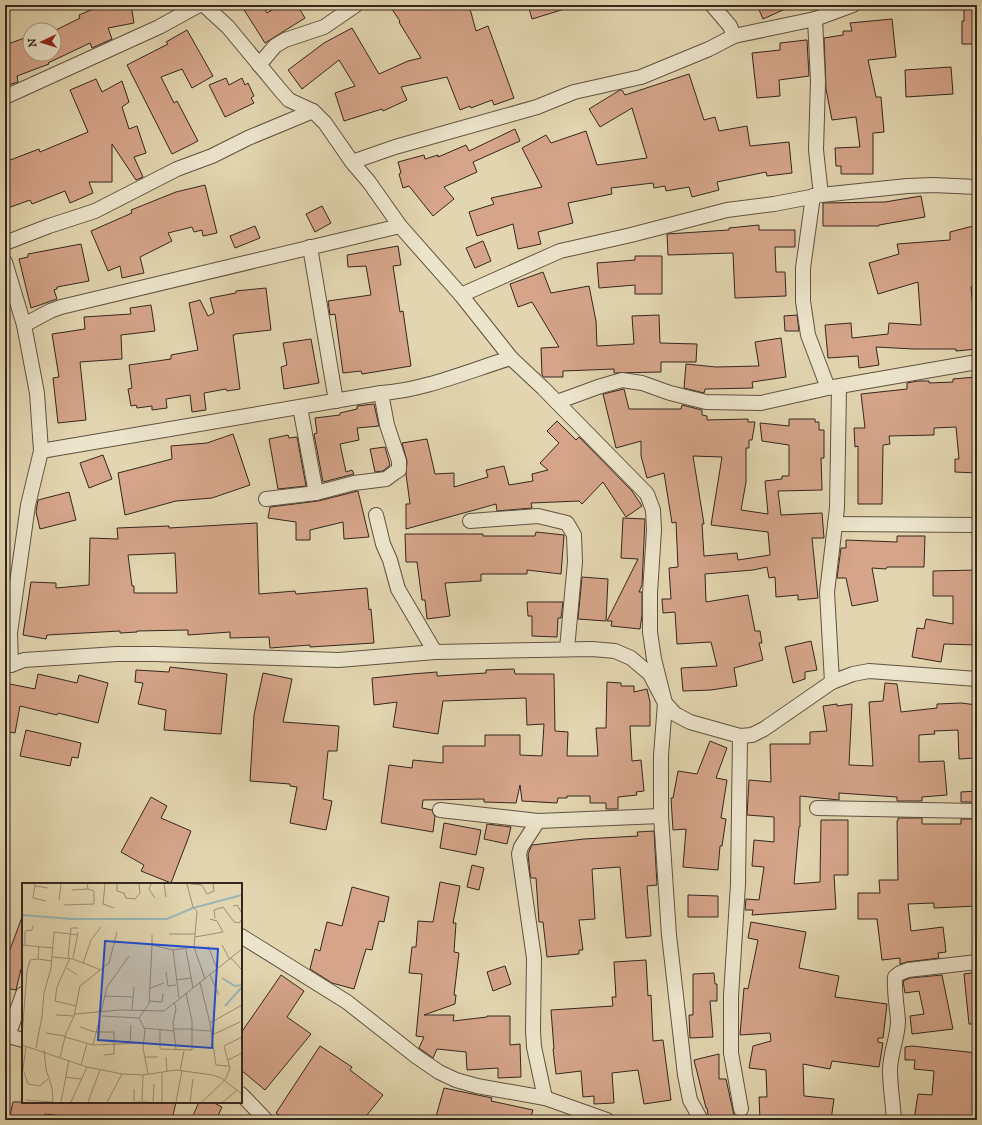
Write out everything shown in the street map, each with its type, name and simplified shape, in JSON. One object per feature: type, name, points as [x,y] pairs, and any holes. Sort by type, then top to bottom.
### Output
[{"type":"street","points":[[5,97],[159,27],[199,5]]},
{"type":"street","points":[[204,5],[228,27],[289,100],[313,111],[325,123],[400,226],[461,296],[510,358],[557,402],[647,494],[653,510],[654,530],[650,593],[650,632],[654,659],[665,703],[661,756],[661,816],[669,935],[685,1075],[690,1100],[700,1120]]},
{"type":"street","points":[[259,65],[275,46],[285,40],[324,27],[356,5]]},
{"type":"street","points":[[712,5],[730,26],[734,36]]},
{"type":"street","points":[[352,162],[395,147],[537,107],[574,92],[641,77],[734,36],[815,19],[852,5]]},
{"type":"street","points":[[815,19],[818,81],[816,150],[817,195],[803,268],[803,301],[808,335],[834,387],[838,489],[836,524],[827,592],[832,682]]},
{"type":"street","points":[[5,243],[49,226],[95,212],[177,169],[212,156],[248,138],[313,111]]},
{"type":"street","points":[[461,296],[546,257],[570,248],[631,235],[727,210],[759,206],[817,195],[907,186],[933,185],[977,188]]},
{"type":"street","points":[[24,325],[50,311],[61,307],[400,226]]},
{"type":"street","points":[[310,247],[336,401]]},
{"type":"street","points":[[5,262],[24,325],[37,393],[41,451],[28,505],[10,633],[8,665],[24,660],[117,654],[333,660],[435,652],[567,649],[615,651],[631,658],[650,674],[665,703],[675,714],[690,722],[740,736],[752,735],[764,730],[832,682],[853,674],[869,671],[905,672],[977,679]]},
{"type":"street","points":[[41,451],[392,392],[422,386],[510,358]]},
{"type":"street","points":[[557,402],[622,380],[642,383],[670,393],[706,402],[761,404],[834,387],[977,362]]},
{"type":"street","points":[[266,499],[316,493],[354,483],[386,479],[399,470],[399,461],[387,425],[381,393]]},
{"type":"street","points":[[300,407],[316,493]]},
{"type":"street","points":[[376,515],[382,544],[390,560],[398,589],[435,652]]},
{"type":"street","points":[[470,521],[538,516],[567,524],[574,535],[575,562],[567,649]]},
{"type":"street","points":[[836,524],[977,525]]},
{"type":"street","points":[[740,736],[738,884],[731,996],[731,1053],[741,1109]]},
{"type":"street","points":[[817,808],[977,811]]},
{"type":"street","points":[[440,810],[538,821],[661,816]]},
{"type":"street","points":[[538,821],[521,847],[519,854],[534,958],[534,1047],[545,1098]]},
{"type":"street","points":[[242,937],[347,1002],[417,1058],[439,1072],[456,1080],[478,1086],[545,1098],[607,1120]]},
{"type":"street","points":[[894,1120],[890,1071],[897,1026],[894,990],[895,977],[908,970],[977,962]]},
{"type":"street","points":[[22,996],[6,1035],[22,1040]]},
{"type":"street","points":[[242,1095],[266,1120]]},
{"type":"building","points":[[103,5],[131,5],[134,23],[108,28],[112,39],[92,48],[90,43],[62,56],[62,27],[80,18],[79,15]]},
{"type":"building","points":[[241,5],[262,5],[267,13],[280,5],[297,5],[305,18],[265,43]]},
{"type":"building","points":[[389,5],[469,5],[476,31],[488,26],[514,98],[494,105],[492,100],[471,108],[470,106],[460,110],[447,77],[401,87],[407,100],[383,111],[382,109],[344,121],[335,93],[355,86],[339,60],[302,89],[288,70],[324,43],[352,28],[379,74],[408,61],[421,58]]},
{"type":"building","points":[[528,5],[568,5],[568,8],[532,19]]},
{"type":"building","points":[[757,5],[794,5],[763,19]]},
{"type":"building","points":[[977,7],[977,44],[962,44],[962,21],[964,21],[964,8]]},
{"type":"building","points":[[892,19],[896,57],[868,60],[876,97],[881,97],[884,132],[873,133],[873,174],[841,174],[841,166],[836,166],[835,148],[860,147],[856,117],[832,120],[826,89],[824,38],[843,35],[843,31],[852,31],[850,23]]},
{"type":"building","points":[[187,30],[213,76],[192,88],[182,69],[161,77],[174,103],[177,101],[198,141],[172,154],[127,65],[168,44],[166,42]]},
{"type":"building","points":[[22,39],[22,62],[50,62],[48,63],[49,64],[17,76],[18,82],[5,86],[5,45]]},
{"type":"building","points":[[807,40],[809,76],[779,80],[780,96],[757,98],[752,53],[780,50],[780,43]]},
{"type":"building","points":[[951,67],[953,94],[906,97],[905,70]]},
{"type":"building","points":[[689,74],[704,120],[715,117],[719,131],[747,126],[750,146],[789,142],[792,173],[767,176],[766,172],[717,182],[719,190],[692,197],[689,187],[666,191],[665,186],[654,188],[653,183],[611,188],[612,194],[568,203],[573,223],[538,232],[541,244],[518,249],[513,224],[477,236],[469,212],[494,204],[491,198],[542,187],[522,148],[546,135],[551,143],[586,131],[597,165],[647,158],[632,108],[600,127],[589,109],[620,90],[622,90],[625,95]]},
{"type":"building","points":[[226,78],[229,85],[242,78],[245,85],[248,83],[254,96],[251,98],[254,103],[225,117],[209,85]]},
{"type":"building","points":[[96,79],[102,92],[122,81],[129,102],[122,107],[129,129],[137,126],[146,153],[134,157],[143,177],[136,180],[112,144],[112,182],[89,182],[93,193],[70,203],[65,191],[32,204],[30,200],[5,209],[5,162],[39,149],[40,152],[88,132],[70,90]]},
{"type":"building","points":[[515,129],[520,141],[473,162],[477,172],[444,187],[454,199],[433,216],[409,186],[403,188],[399,174],[401,173],[398,162],[424,155],[425,159],[438,155],[438,157],[466,145],[469,151]]},
{"type":"building","points":[[205,185],[217,233],[203,236],[202,230],[194,232],[192,227],[168,233],[172,241],[140,257],[144,273],[122,278],[120,266],[108,271],[91,231],[132,213],[131,210],[176,192]]},
{"type":"building","points":[[921,196],[925,217],[879,226],[823,226],[823,203],[885,202]]},
{"type":"building","points":[[322,206],[331,223],[315,232],[306,214]]},
{"type":"building","points":[[759,225],[759,230],[795,230],[795,247],[775,247],[776,272],[785,272],[786,296],[735,298],[733,253],[668,255],[667,234],[729,230],[729,228]]},
{"type":"building","points":[[977,225],[977,286],[971,287],[977,349],[956,351],[956,349],[876,347],[879,365],[859,368],[858,356],[828,358],[825,325],[851,323],[852,338],[888,334],[889,323],[921,325],[918,282],[878,294],[869,263],[899,254],[897,244],[950,240],[950,232]]},
{"type":"building","points":[[255,226],[260,238],[235,248],[230,236]]},
{"type":"building","points":[[483,241],[491,261],[475,268],[466,248]]},
{"type":"building","points":[[81,244],[89,281],[57,287],[57,289],[54,290],[57,299],[31,308],[19,259],[28,257],[28,254]]},
{"type":"building","points":[[398,246],[401,265],[393,266],[400,312],[403,311],[411,366],[362,374],[361,371],[343,373],[335,314],[330,315],[328,301],[371,295],[366,266],[348,267],[347,255]]},
{"type":"building","points":[[635,256],[662,256],[662,294],[635,294],[635,285],[599,288],[597,263],[635,260]]},
{"type":"building","points":[[543,272],[551,293],[589,286],[596,321],[597,346],[634,344],[632,316],[659,315],[660,343],[697,344],[696,362],[661,362],[661,372],[614,373],[614,369],[563,371],[563,377],[544,377],[542,375],[541,348],[559,347],[532,302],[518,307],[510,284]]},
{"type":"building","points":[[266,288],[271,330],[233,335],[240,389],[227,391],[226,389],[204,393],[206,410],[192,412],[190,395],[166,399],[167,408],[152,410],[152,406],[137,408],[136,405],[131,406],[128,389],[132,388],[129,365],[171,359],[171,355],[198,350],[189,303],[200,300],[208,316],[214,313],[210,298],[236,293],[236,291]]},
{"type":"building","points":[[151,305],[155,331],[121,335],[122,359],[80,362],[86,420],[58,423],[53,378],[59,377],[52,334],[85,329],[84,317],[131,314],[130,308]]},
{"type":"building","points":[[797,315],[799,331],[785,331],[784,316]]},
{"type":"building","points":[[781,338],[786,377],[752,382],[753,388],[705,389],[704,393],[684,388],[686,364],[716,367],[759,366],[755,342]]},
{"type":"building","points":[[311,339],[319,383],[284,389],[281,367],[287,365],[283,343]]},
{"type":"building","points":[[976,377],[977,473],[955,472],[955,459],[959,459],[956,427],[934,428],[934,435],[889,436],[890,444],[883,445],[882,504],[858,504],[858,446],[855,447],[854,428],[865,428],[861,394],[907,389],[907,383],[918,381],[929,381],[929,383],[953,382],[953,379]]},
{"type":"building","points":[[624,389],[629,409],[681,409],[682,405],[702,410],[702,415],[707,416],[707,420],[748,419],[748,422],[755,422],[752,440],[749,440],[749,448],[746,448],[746,482],[741,510],[768,514],[765,481],[782,479],[782,476],[789,476],[789,445],[762,441],[760,423],[789,426],[789,419],[815,419],[815,422],[819,422],[819,430],[824,430],[824,458],[821,458],[822,490],[778,491],[781,515],[822,513],[824,538],[812,538],[818,598],[798,600],[798,595],[776,597],[775,577],[769,578],[767,567],[753,570],[705,574],[706,602],[748,595],[755,631],[760,631],[762,643],[759,643],[763,660],[734,668],[737,686],[711,690],[683,691],[681,668],[717,666],[711,642],[677,644],[675,612],[663,613],[662,599],[671,599],[669,568],[678,567],[676,522],[672,523],[664,473],[647,478],[641,456],[641,441],[616,448],[603,394]],"holes":[[[693,456],[722,457],[711,525],[768,532],[770,555],[738,560],[737,553],[704,556],[702,524],[704,524]]]},
{"type":"building","points":[[374,404],[379,426],[357,428],[359,440],[340,444],[346,472],[352,470],[354,474],[323,482],[314,434],[317,433],[315,418],[340,415],[340,413],[357,409],[357,406]]},
{"type":"building","points":[[557,421],[576,440],[579,437],[632,491],[642,506],[626,517],[603,482],[582,504],[579,501],[531,503],[532,508],[497,511],[496,504],[406,529],[406,504],[410,504],[406,474],[407,461],[402,443],[427,439],[435,474],[454,473],[454,487],[488,477],[486,470],[504,466],[509,485],[533,481],[532,474],[548,470],[540,463],[559,443],[547,431]]},
{"type":"building","points":[[233,434],[250,485],[212,498],[176,501],[125,515],[118,473],[172,459],[171,446],[207,443]]},
{"type":"building","points":[[288,435],[289,438],[297,437],[306,486],[278,489],[269,439]]},
{"type":"building","points":[[385,447],[390,465],[383,471],[375,472],[370,449]]},
{"type":"building","points":[[103,455],[112,479],[89,488],[80,463]]},
{"type":"building","points":[[358,491],[369,537],[344,539],[343,522],[310,530],[310,540],[296,540],[296,522],[268,518],[270,507],[318,501]]},
{"type":"building","points":[[69,492],[76,520],[40,529],[36,512],[38,500]]},
{"type":"building","points":[[623,518],[645,519],[642,585],[639,592],[642,592],[642,615],[640,629],[611,626],[612,621],[607,621],[638,559],[621,558]]},
{"type":"building","points":[[257,523],[259,594],[295,591],[296,594],[367,588],[369,610],[371,609],[374,643],[270,648],[269,637],[230,638],[230,632],[188,635],[188,630],[137,631],[120,633],[120,631],[47,635],[46,639],[23,635],[31,582],[56,583],[56,588],[89,585],[90,538],[118,539],[117,528],[169,526],[169,528]],"holes":[[[175,553],[177,593],[134,593],[128,555]]]},
{"type":"building","points":[[536,532],[564,535],[561,574],[527,570],[527,574],[481,574],[481,581],[445,583],[450,616],[427,619],[425,600],[422,600],[417,562],[406,562],[405,534],[535,536]]},
{"type":"building","points":[[897,536],[925,536],[924,567],[887,567],[886,569],[872,568],[878,601],[852,606],[846,578],[837,578],[841,548],[846,548],[846,540],[897,542]]},
{"type":"building","points":[[977,570],[977,645],[944,644],[941,662],[912,657],[917,628],[924,629],[926,619],[953,624],[953,596],[933,596],[933,571]]},
{"type":"building","points":[[582,577],[608,579],[606,621],[578,619]]},
{"type":"building","points":[[527,602],[563,602],[561,618],[558,618],[557,637],[532,636],[532,616],[528,616]]},
{"type":"building","points":[[811,641],[817,670],[805,672],[805,679],[793,683],[785,647]]},
{"type":"building","points":[[170,667],[227,674],[221,734],[164,730],[166,710],[138,704],[143,683],[135,682],[136,670],[169,672]]},
{"type":"building","points":[[514,669],[515,674],[554,674],[555,731],[568,732],[567,756],[598,756],[596,728],[606,728],[607,682],[621,683],[621,686],[634,686],[634,692],[647,689],[650,702],[650,726],[630,726],[632,761],[641,760],[644,791],[636,792],[637,795],[618,797],[618,809],[606,809],[606,803],[590,803],[590,796],[567,796],[567,798],[558,798],[557,803],[522,801],[520,785],[516,803],[484,802],[484,799],[423,800],[422,808],[432,810],[435,817],[433,832],[381,823],[389,765],[412,768],[413,760],[443,763],[443,746],[485,746],[485,735],[520,735],[520,755],[542,756],[544,724],[527,725],[526,698],[443,701],[438,734],[393,727],[397,702],[374,705],[372,678],[437,672],[437,676],[486,673],[486,670]]},
{"type":"building","points":[[263,673],[292,679],[283,722],[339,726],[337,751],[328,751],[323,799],[332,801],[326,830],[290,823],[297,787],[290,786],[290,784],[250,781],[254,715]]},
{"type":"building","points":[[38,674],[77,683],[79,675],[108,683],[98,723],[58,713],[57,715],[20,706],[15,733],[5,731],[5,683],[35,689]]},
{"type":"building","points":[[885,683],[897,684],[901,712],[937,708],[937,704],[961,703],[977,705],[977,758],[959,759],[958,730],[934,731],[935,734],[919,735],[919,762],[944,761],[947,795],[922,797],[922,801],[897,801],[897,797],[839,793],[839,800],[800,796],[800,827],[794,884],[820,882],[821,820],[848,820],[848,875],[834,875],[836,909],[752,915],[753,910],[745,910],[746,899],[759,900],[764,867],[752,866],[754,840],[774,842],[774,817],[747,815],[749,780],[771,782],[770,744],[810,744],[810,732],[827,731],[823,706],[837,704],[837,706],[852,704],[849,765],[873,766],[869,702],[883,701]]},
{"type":"building","points":[[26,730],[81,743],[78,758],[72,757],[70,766],[20,756]]},
{"type":"building","points":[[710,741],[727,748],[716,778],[727,780],[721,818],[726,819],[722,846],[720,846],[718,870],[683,867],[686,829],[673,830],[671,798],[673,798],[678,771],[697,774]]},
{"type":"building","points":[[977,791],[977,802],[961,802],[961,792]]},
{"type":"building","points":[[151,797],[167,806],[161,818],[191,831],[171,883],[141,871],[144,865],[121,852]]},
{"type":"building","points":[[898,818],[922,818],[922,824],[961,824],[961,819],[977,819],[977,861],[975,861],[977,906],[934,908],[934,903],[908,904],[911,931],[943,927],[946,952],[938,953],[939,958],[900,964],[900,958],[882,960],[877,919],[858,919],[858,893],[880,893],[879,880],[898,880]]},
{"type":"building","points":[[444,823],[481,830],[476,855],[440,848]]},
{"type":"building","points":[[487,824],[511,827],[507,844],[484,839]]},
{"type":"building","points":[[654,831],[657,885],[647,886],[651,936],[626,938],[620,867],[592,869],[595,919],[579,920],[583,950],[579,950],[579,954],[547,957],[543,922],[539,922],[536,878],[531,878],[530,873],[528,854],[532,845],[584,839],[638,836],[637,832]]},
{"type":"building","points":[[472,865],[484,868],[479,890],[467,887]]},
{"type":"building","points":[[440,882],[460,886],[453,923],[456,923],[454,952],[459,953],[454,995],[456,995],[455,1004],[424,1015],[454,1015],[453,1021],[487,1016],[510,1016],[510,1045],[520,1044],[521,1077],[498,1078],[498,1068],[467,1070],[466,1052],[437,1049],[433,1058],[419,1048],[424,1037],[416,1036],[422,974],[409,973],[412,947],[416,947],[418,921],[433,922]]},
{"type":"building","points":[[352,887],[389,897],[384,922],[379,921],[372,950],[366,949],[354,989],[332,983],[310,969],[315,949],[320,951],[327,922],[342,926]]},
{"type":"building","points":[[688,895],[718,896],[718,917],[688,917]]},
{"type":"building","points":[[22,917],[22,970],[16,990],[5,988],[5,963]]},
{"type":"building","points":[[751,922],[806,932],[799,968],[839,976],[835,997],[887,1004],[883,1038],[878,1038],[878,1042],[883,1043],[879,1067],[832,1061],[830,1069],[803,1064],[804,1096],[834,1099],[831,1120],[811,1120],[791,1117],[791,1120],[760,1120],[759,1097],[767,1097],[766,1070],[749,1068],[753,1046],[771,1041],[770,1033],[740,1035],[744,988],[748,989],[758,940],[748,938]]},
{"type":"building","points":[[646,960],[648,996],[651,995],[653,1041],[663,1040],[671,1100],[644,1104],[638,1070],[612,1073],[614,1103],[594,1104],[594,1096],[583,1097],[581,1071],[556,1074],[551,1010],[613,1006],[612,997],[616,997],[614,962]]},
{"type":"building","points":[[505,966],[511,984],[493,991],[487,972]]},
{"type":"building","points":[[977,972],[977,1024],[969,1024],[964,974]]},
{"type":"building","points":[[714,973],[715,984],[717,984],[717,1001],[710,1001],[713,1037],[690,1038],[689,1015],[693,1015],[693,974]]},
{"type":"building","points":[[281,975],[304,991],[287,1017],[311,1034],[265,1090],[242,1071],[242,1032]]},
{"type":"building","points":[[942,975],[953,1029],[912,1034],[910,1016],[924,1014],[919,991],[905,993],[903,981],[910,978]]},
{"type":"building","points":[[320,1046],[352,1067],[350,1070],[383,1095],[363,1120],[287,1120],[276,1113]]},
{"type":"building","points":[[912,1046],[977,1053],[977,1120],[914,1120],[918,1094],[932,1095],[934,1071],[914,1069],[915,1060],[905,1060],[905,1047]]},
{"type":"building","points":[[719,1054],[719,1079],[726,1079],[735,1120],[709,1120],[694,1060]]},
{"type":"building","points":[[444,1088],[492,1098],[491,1101],[533,1110],[530,1120],[435,1120]]},
{"type":"building","points":[[13,1102],[176,1103],[172,1120],[102,1120],[45,1114],[44,1120],[9,1120]]},
{"type":"building","points":[[199,1103],[214,1103],[222,1107],[216,1120],[191,1120]]}]
